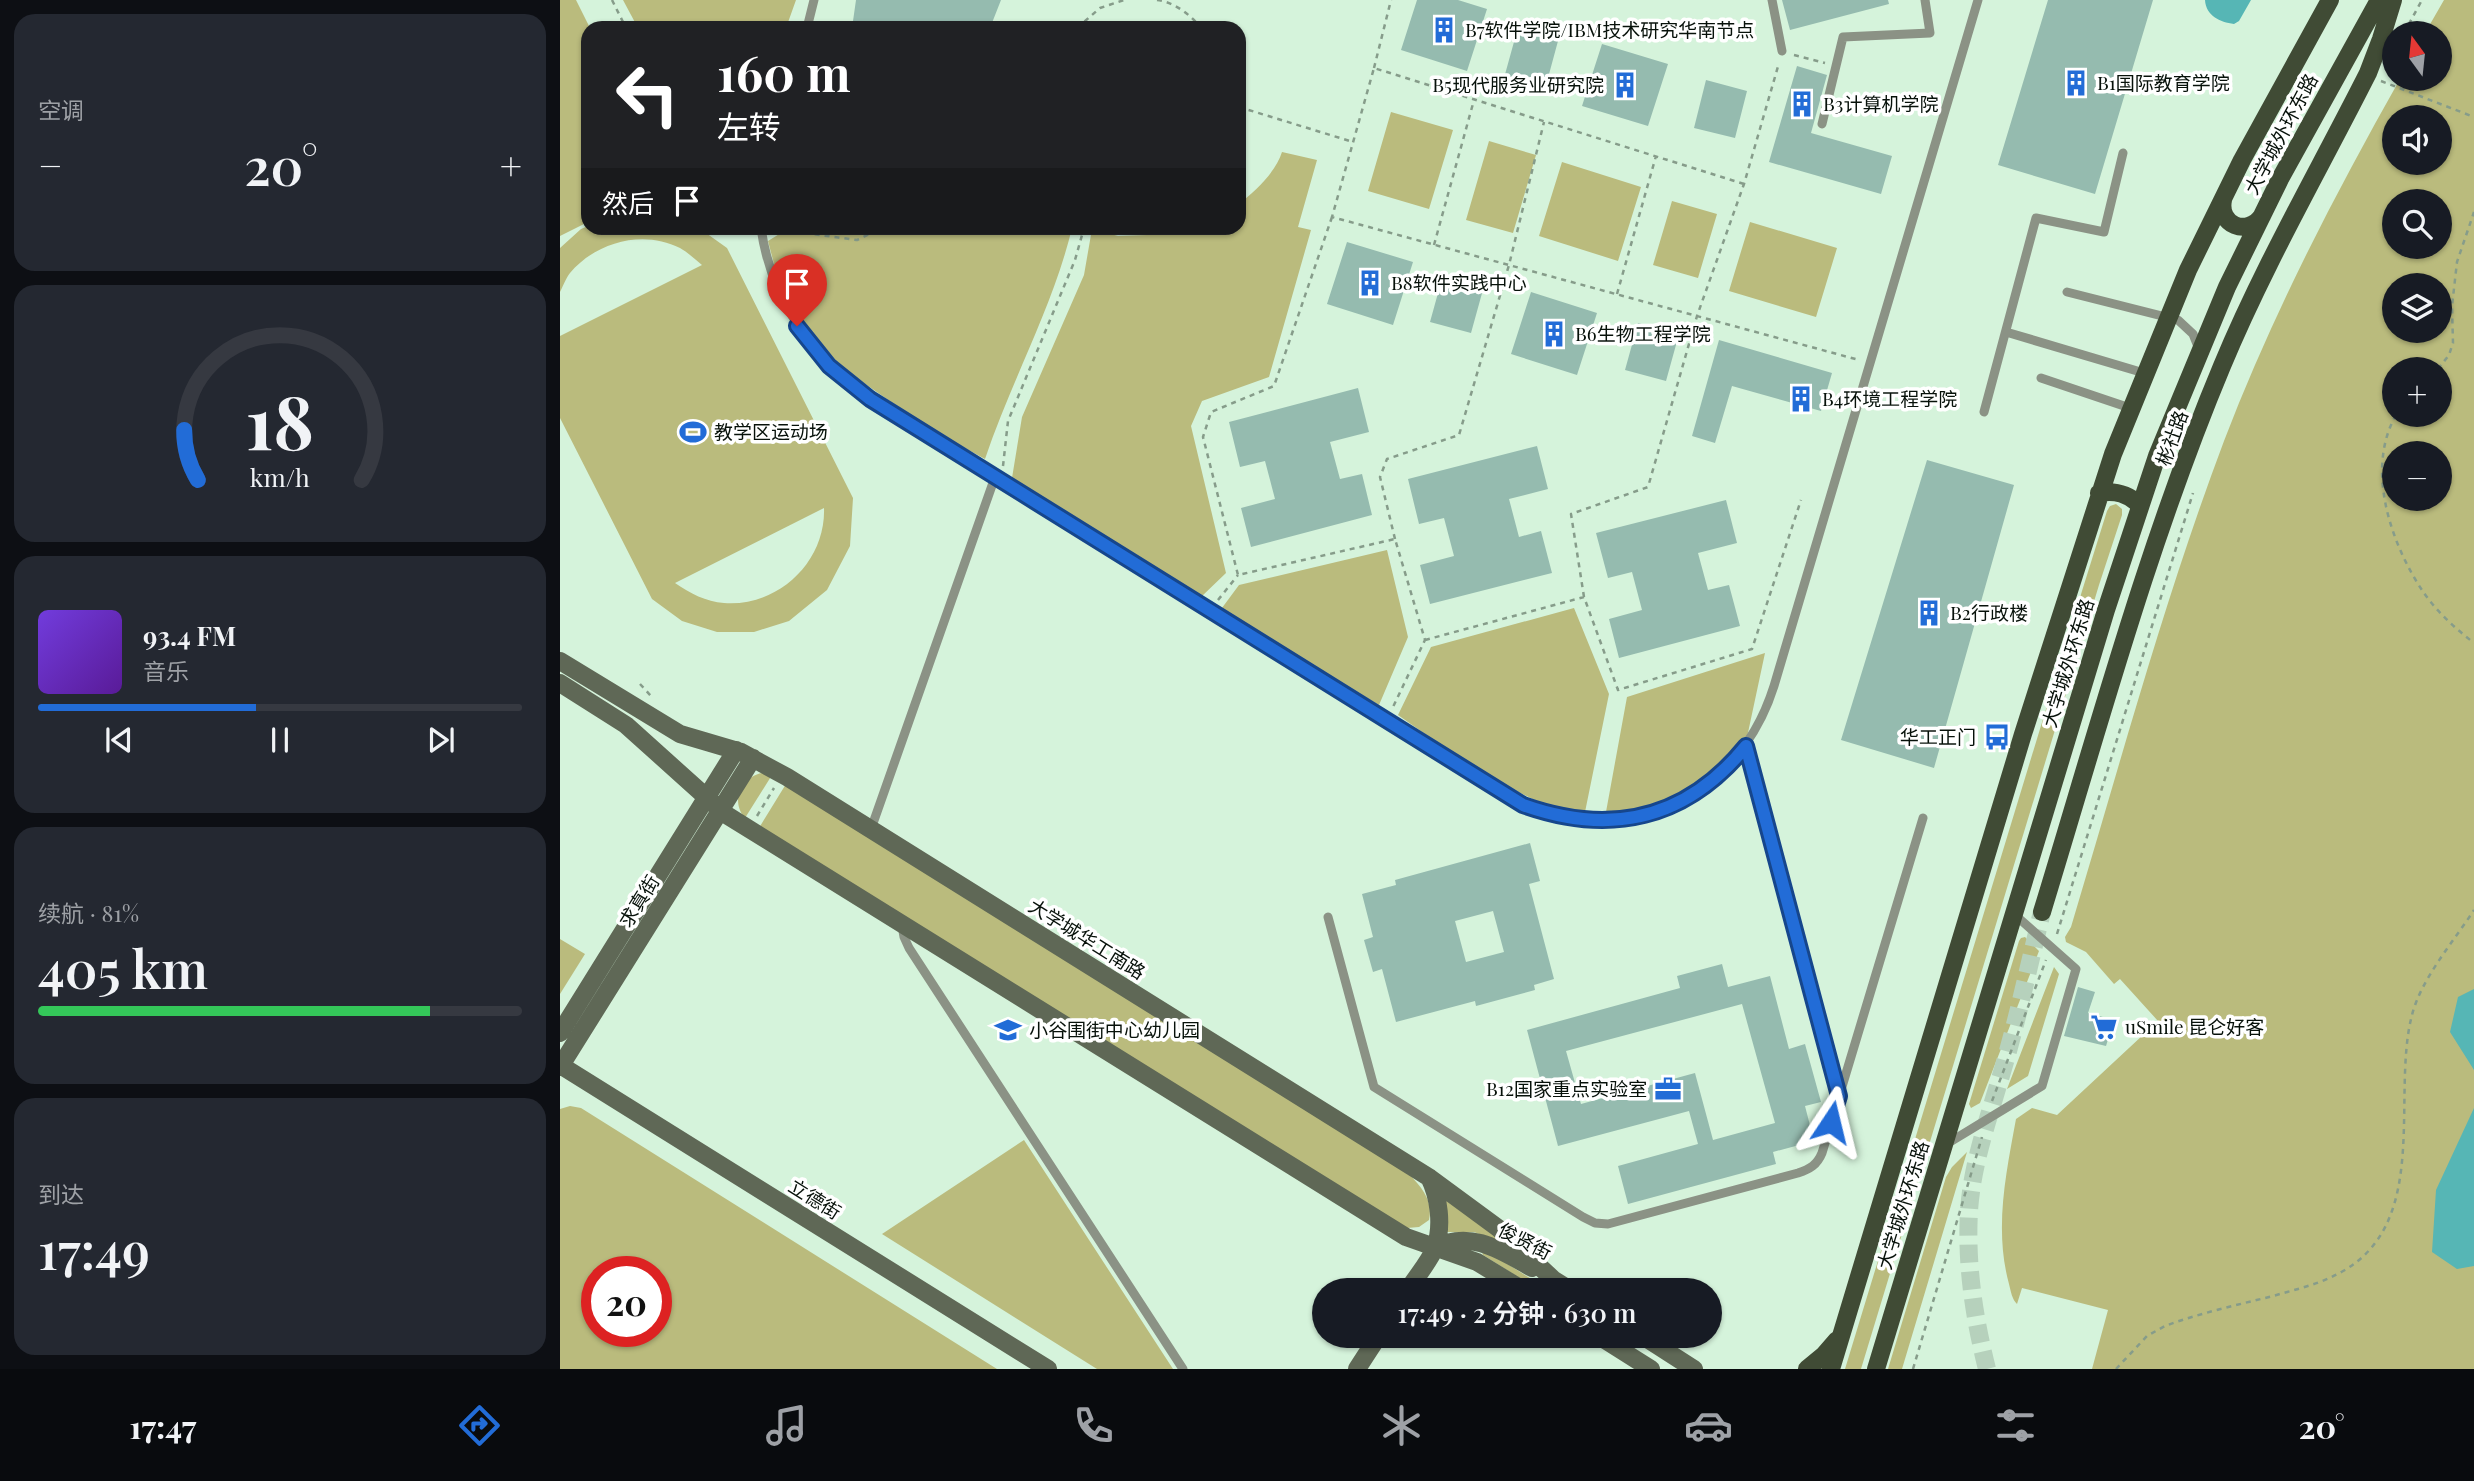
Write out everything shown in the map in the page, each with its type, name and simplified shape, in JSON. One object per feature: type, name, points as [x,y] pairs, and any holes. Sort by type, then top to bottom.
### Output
[{"type":"main road","name":"大学城外环东路","points":[[1831,1369],[2023,734],[2099,493],[2168,316],[2270,107],[2330,0]]},
{"type":"main road","name":"大学城外环东路","points":[[1876,1369],[2140,505],[2200,351],[2262,215],[2379,0]]},
{"type":"main road","name":"彬社路","points":[[2042,912],[2146,574],[2211,392],[2260,280],[2368,73],[2393,0]]},
{"type":"main road","points":[[2224,197],[2224,216],[2234,226],[2253,225],[2262,215]]},
{"type":"main road","points":[[2099,493],[2125,494],[2140,505]]},
{"type":"main road","name":"大学城华工南路","points":[[560,662],[680,734],[736,750],[753,758],[871,829],[1429,1177],[1498,1228],[1552,1278]]},
{"type":"main road","points":[[560,683],[631,730],[714,804],[902,923],[1397,1232],[1476,1262],[1503,1278]]},
{"type":"main road","name":"求真街","points":[[560,1066],[714,804],[736,750]]},
{"type":"main road","name":"求真街","points":[[560,1033],[714,804],[753,758]]},
{"type":"main road","name":"立德街","points":[[560,1066],[1048,1369]]},
{"type":"main road","points":[[1416,1278],[1435,1248],[1438,1208],[1429,1177]]},
{"type":"main road","name":"俊贤街","points":[[1435,1248],[1452,1242],[1479,1242],[1492,1246],[1550,1278]]},
{"type":"main road","points":[[1807,1369],[1835,1344],[1844,1329]]},
{"type":"main road","points":[[1357,1369],[1371,1348]]},
{"type":"main road","points":[[1618,1348],[1651,1369]]},
{"type":"main road","points":[[1661,1348],[1694,1369]]},
{"type":"lane","points":[[809,21],[814,0]]},
{"type":"lane","points":[[1772,0],[1782,51]]},
{"type":"lane","points":[[1822,124],[1843,37],[1930,33],[1925,0]]},
{"type":"lane","points":[[764,235],[769,262],[780,295],[797,326],[818,354],[841,377],[870,399],[1503,793],[1530,807],[1573,819],[1594,821],[1647,814],[1700,790],[1720,774],[1746,746],[1762,718],[1774,686],[1978,0]]},
{"type":"lane","points":[[1984,412],[2036,218],[2104,232],[2123,153]]},
{"type":"lane","points":[[2067,292],[2168,316],[2186,325],[2200,351]]},
{"type":"lane","points":[[2006,332],[2144,373]]},
{"type":"lane","points":[[2041,378],[2130,408]]},
{"type":"lane","points":[[871,829],[995,477]]},
{"type":"lane","points":[[1746,746],[1839,1096]]},
{"type":"lane","points":[[1328,918],[1374,1087],[1595,1223],[1608,1224],[1810,1169],[1822,1153],[1923,818]]},
{"type":"lane","points":[[1943,1146],[2042,1086],[2076,969],[2013,914]]},
{"type":"lane","points":[[902,923],[902,932],[909,948],[1183,1369]]},
{"type":"path","points":[[612,0],[622,21]]},
{"type":"path","points":[[1085,21],[1100,8],[1124,0]]},
{"type":"path","points":[[1157,0],[1164,1],[1195,21]]},
{"type":"path","points":[[1238,575],[1203,437],[1211,412],[1274,386],[1332,217],[1391,0]]},
{"type":"path","points":[[2411,21],[2422,0]]},
{"type":"path","points":[[1801,500],[1752,649],[1618,690],[1584,597],[1571,514],[1648,487],[1697,316],[1744,184],[1782,51],[1836,66]]},
{"type":"path","points":[[1374,68],[1744,184]]},
{"type":"path","points":[[2378,79],[2474,117]]},
{"type":"path","points":[[1434,245],[1474,100]]},
{"type":"path","points":[[1246,109],[1354,142]]},
{"type":"path","points":[[1389,717],[1426,640],[1395,539],[1380,477],[1387,459],[1459,435],[1509,265],[1544,121]]},
{"type":"path","points":[[1617,295],[1656,156]]},
{"type":"path","points":[[2447,357],[2453,343],[2452,306],[2457,262],[2474,212]]},
{"type":"path","points":[[1332,217],[1869,363]]},
{"type":"path","points":[[818,235],[857,240],[867,235]]},
{"type":"path","points":[[1003,469],[1008,421],[1075,260],[1082,235]]},
{"type":"path","points":[[2390,427],[2382,456],[2382,478],[2392,525],[2411,573],[2426,595],[2441,614],[2474,643]]},
{"type":"path","points":[[2057,935],[2193,492]]},
{"type":"path","points":[[1213,607],[1238,575],[1395,539]]},
{"type":"path","points":[[1426,640],[1584,597]]},
{"type":"path","points":[[752,823],[779,780]]},
{"type":"path","points":[[2116,1369],[2147,1336],[2165,1326],[2322,1282],[2346,1270],[2378,1238],[2398,1194],[2402,1171],[2407,1040],[2412,1013],[2423,986],[2474,910]]},
{"type":"path","points":[[1993,1096],[2047,959]]},
{"type":"path","points":[[1913,1369],[1980,1144]]},
{"type":"green space","points":[[560,0],[576,0],[586,21],[581,21],[581,226],[560,236]]},
{"type":"green space","points":[[623,0],[796,0],[788,21],[634,21]]},
{"type":"green space","points":[[2444,0],[2474,0],[2474,1369],[2092,1369],[2108,1310],[2022,1288],[2017,1304],[2012,1295],[2002,1243],[2002,1222],[2005,1181],[2016,1119],[2032,1108],[2057,1115],[2158,1021],[2120,979],[2114,984],[2086,952],[2066,942],[2065,937],[2071,927],[2143,682],[2224,441],[2283,302],[2382,111],[2382,175],[2452,175],[2452,105],[2386,105],[2393,91],[2452,91],[2452,21],[2432,21]]},
{"type":"green space","points":[[1391,112],[1453,130],[1429,209],[1368,191]]},
{"type":"green space","points":[[1489,141],[1536,155],[1513,233],[1466,220]]},
{"type":"green space","points":[[1282,152],[1317,160],[1298,227],[1311,230],[1269,377],[1202,401],[1191,426],[1226,573],[1201,597],[1012,478],[1022,417],[1084,275],[1091,235],[1246,235],[1246,198],[1270,174]]},
{"type":"green space","points":[[1562,162],[1641,187],[1618,261],[1539,236]]},
{"type":"green space","points":[[1672,201],[1717,214],[1698,278],[1653,265]]},
{"type":"green space","points":[[1750,222],[1837,248],[1816,317],[1729,291]]},
{"type":"green space","name":"教学区运动场","points":[[581,229],[581,235],[709,235],[727,248],[853,498],[850,546],[827,590],[789,621],[754,632],[717,632],[682,621],[652,599],[560,418],[560,336],[702,265],[683,250],[666,242],[636,239],[606,246],[593,253],[569,275],[560,292],[560,248]],"holes":[[[824,508],[823,527],[808,562],[780,589],[744,602],[711,601],[675,583]]]},
{"type":"green space","points":[[778,235],[1070,235],[1043,315],[985,459],[930,429],[825,356],[783,298],[768,241]]},
{"type":"green space","points":[[2116,504],[2122,509],[2122,515],[1861,1369],[1845,1369],[2107,511],[2110,506]]},
{"type":"green space","points":[[1387,550],[1408,637],[1379,705],[1219,612],[1239,585]]},
{"type":"green space","points":[[1574,608],[1609,694],[1584,817],[1547,806],[1482,774],[1398,715],[1431,647]]},
{"type":"green space","points":[[1765,653],[1746,742],[1701,785],[1656,809],[1606,812],[1627,697]]},
{"type":"green space","points":[[762,773],[772,775],[745,818],[738,804],[740,791],[748,779]]},
{"type":"green space","points":[[786,784],[1410,1175],[1426,1196],[1430,1207],[1429,1220],[1419,1227],[1407,1228],[759,828]]},
{"type":"green space","points":[[2025,937],[2039,951],[1980,1103],[1971,1108],[1969,1104],[2019,941]]},
{"type":"green space","points":[[560,939],[585,954],[560,994]]},
{"type":"green space","points":[[2054,967],[2059,974],[2028,1076],[2007,1089]]},
{"type":"green space","points":[[570,1106],[581,1108],[997,1369],[560,1369],[560,1109]]},
{"type":"green space","points":[[1024,1140],[1173,1369],[1097,1369],[882,1234]]},
{"type":"green space","points":[[1967,1152],[1902,1369],[1888,1369],[1946,1177]]},
{"type":"green space","points":[[1445,1199],[1502,1239],[1500,1242],[1474,1232],[1447,1232]]},
{"type":"green space","points":[[1485,1250],[1530,1278],[1520,1278],[1482,1252]]},
{"type":"water","points":[[2205,0],[2251,0],[2239,21],[2234,24],[2224,22],[2211,14]]},
{"type":"water","points":[[2474,989],[2474,1070],[2450,1032],[2458,997]]},
{"type":"water","points":[[2474,1108],[2474,1266],[2457,1269],[2432,1252],[2436,1190]]},
{"type":"building","points":[[856,0],[1001,0],[993,21],[853,21]]},
{"type":"building","name":"B7软件学院/IBM技术研究华南节点","points":[[1417,0],[1458,0],[1487,9],[1467,71],[1401,50]]},
{"type":"building","points":[[1782,0],[1888,0],[1889,4],[1790,30]]},
{"type":"building","name":"B1国际教育学院","points":[[2048,0],[2153,0],[2095,194],[1998,165]]},
{"type":"building","points":[[1517,31],[1558,41],[1545,89],[1504,78]]},
{"type":"building","name":"B5现代服务业研究院","points":[[1602,44],[1668,64],[1648,126],[1582,106]]},
{"type":"building","name":"B3计算机学院","points":[[1797,66],[1827,75],[1811,133],[1892,156],[1881,194],[1769,162]]},
{"type":"building","points":[[1706,80],[1747,91],[1735,138],[1694,128]]},
{"type":"building","name":"B8软件实践中心","points":[[1347,242],[1413,262],[1393,325],[1327,304]]},
{"type":"building","points":[[1443,275],[1484,286],[1471,333],[1430,322]]},
{"type":"building","name":"B6生物工程学院","points":[[1531,292],[1597,313],[1577,375],[1511,354]]},
{"type":"building","points":[[1638,323],[1679,334],[1666,381],[1625,370]]},
{"type":"building","name":"B4环境工程学院","points":[[1719,340],[1832,373],[1821,411],[1732,386],[1715,443],[1692,436]]},
{"type":"building","points":[[1358,388],[1369,432],[1330,442],[1340,479],[1362,474],[1372,515],[1251,547],[1241,508],[1275,499],[1265,461],[1240,467],[1229,422]]},
{"type":"building","points":[[1537,446],[1548,489],[1509,499],[1519,537],[1541,531],[1552,573],[1430,604],[1420,565],[1454,556],[1444,518],[1419,524],[1408,479]]},
{"type":"building","name":"B2行政楼","points":[[1927,460],[2014,485],[1934,768],[1841,740]]},
{"type":"building","points":[[1726,500],[1737,543],[1698,553],[1708,590],[1729,585],[1740,626],[1619,658],[1609,619],[1642,610],[1632,572],[1608,578],[1596,533]]},
{"type":"building","points":[[1530,843],[1540,881],[1529,884],[1554,979],[1534,985],[1535,990],[1476,1006],[1475,1001],[1396,1022],[1382,969],[1373,972],[1364,940],[1373,937],[1362,894],[1396,885],[1395,880]],"holes":[[[1493,911],[1504,952],[1466,962],[1455,921]]]},
{"type":"building","name":"B12国家重点实验室","points":[[1722,964],[1728,987],[1770,976],[1789,1049],[1805,1044],[1821,1102],[1805,1106],[1814,1141],[1773,1152],[1776,1164],[1628,1204],[1618,1166],[1698,1144],[1689,1111],[1558,1146],[1527,1030],[1680,988],[1677,976]],"holes":[[[1742,1004],[1775,1123],[1713,1140],[1695,1073],[1581,1104],[1566,1051]]]},
{"type":"building","points":[[2078,987],[2095,992],[2088,1013],[2114,1020],[2106,1046],[2064,1036]]},
{"type":"tunnel","points":[[1987,1369],[1978,1330],[1970,1271],[1968,1231],[1971,1194],[1980,1146],[2011,1040],[2042,912]]},
{"type":"place","name":"B7软件学院/IBM技术研究华南节点","points":[[1444,30]]},
{"type":"place","name":"B1国际教育学院","points":[[2076,83]]},
{"type":"place","name":"B5现代服务业研究院","points":[[1625,85]]},
{"type":"place","name":"B3计算机学院","points":[[1802,104]]},
{"type":"place","name":"B8软件实践中心","points":[[1370,283]]},
{"type":"place","name":"B6生物工程学院","points":[[1554,334]]},
{"type":"place","name":"B4环境工程学院","points":[[1801,399]]},
{"type":"place","name":"教学区运动场","points":[[693,432]]},
{"type":"place","name":"B2行政楼","points":[[1929,613]]},
{"type":"place","name":"华工正门","points":[[1997,737]]},
{"type":"place","name":"uSmile 昆仑好客","points":[[2104,1027]]},
{"type":"place","name":"小谷围街中心幼儿园","points":[[1008,1030]]},
{"type":"place","name":"B12国家重点实验室","points":[[1668,1089]]},
{"type":"route","points":[[797,326],[829,366],[870,399],[1523,805],[1555,816],[1594,821],[1647,814],[1684,800],[1700,790],[1714,780],[1746,746],[1839,1096],[1831,1122]]}]
